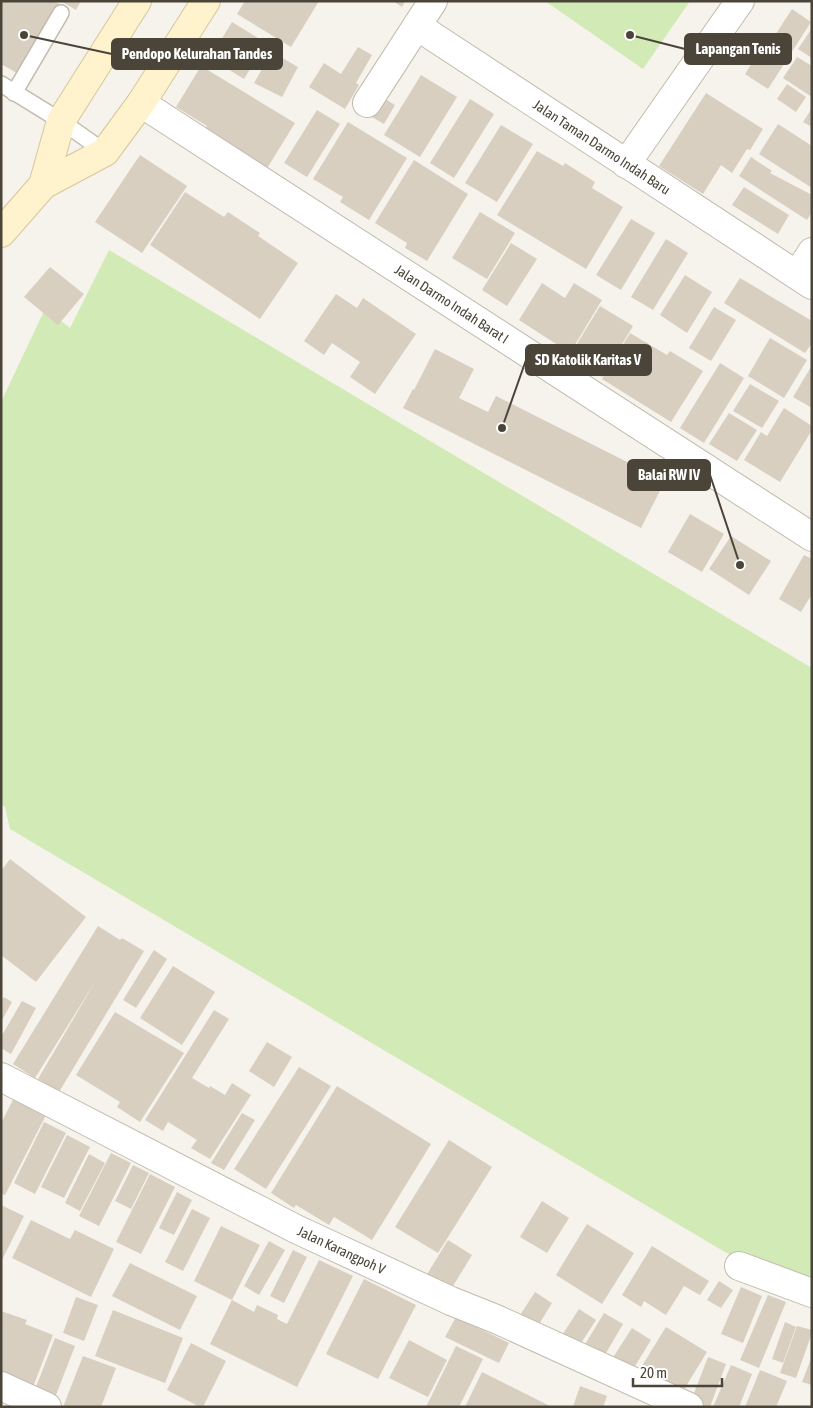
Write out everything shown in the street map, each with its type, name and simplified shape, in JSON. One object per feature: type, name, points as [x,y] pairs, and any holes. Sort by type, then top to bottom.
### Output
[{"type":"street","points":[[42,185],[61,121],[137,1]]},
{"type":"street","points":[[1,233],[42,185],[105,152],[141,103],[206,1]]},
{"type":"street","points":[[367,103],[433,1]]},
{"type":"street","points":[[626,164],[740,1]]},
{"type":"street","name":"Jalan Taman Darmo Indah Baru","points":[[417,26],[804,280]]},
{"type":"street","name":"Jalan Darmo Indah Barat I","points":[[141,103],[809,526]]},
{"type":"street","points":[[804,280],[812,252]]},
{"type":"street","name":"Jalan Karangpoh V","points":[[1,1078],[296,1229],[442,1297],[496,1319],[689,1407]]},
{"type":"street","points":[[740,1266],[812,1293]]},
{"type":"street","points":[[1,1386],[46,1407]]},
{"type":"lane","points":[[61,13],[7,88],[61,121],[105,152]]},
{"type":"green space","points":[[545,1],[690,1],[643,69]]},
{"type":"green space","points":[[109,250],[812,668],[812,1280],[752,1268],[10,829],[5,807],[1,805],[1,402],[45,309],[70,328]]},
{"type":"building","points":[[1,1],[54,1],[63,6],[22,76],[1,64]]},
{"type":"building","points":[[61,1],[81,1],[76,10]]},
{"type":"building","points":[[245,1],[319,1],[291,47],[237,14]]},
{"type":"building","points":[[393,1],[405,1],[402,7]]},
{"type":"building","points":[[792,9],[811,22],[768,89],[745,74],[766,41],[770,43]]},
{"type":"building","points":[[232,22],[266,43],[244,79],[210,58]]},
{"type":"building","points":[[812,28],[812,58],[798,49]]},
{"type":"building","points":[[358,47],[372,55],[356,83],[359,85],[345,109],[309,87],[324,63],[341,74]]},
{"type":"building","points":[[272,52],[298,67],[282,97],[254,83]]},
{"type":"building","points":[[797,57],[812,66],[812,97],[783,78]]},
{"type":"building","points":[[201,66],[295,123],[266,170],[205,129],[207,126],[176,107]]},
{"type":"building","points":[[421,75],[457,97],[420,157],[384,135]]},
{"type":"building","points":[[787,84],[806,97],[796,112],[777,99]]},
{"type":"building","points":[[706,93],[763,129],[750,150],[747,149],[732,173],[721,165],[703,194],[659,166]]},
{"type":"building","points":[[377,94],[395,105],[384,124],[365,113]]},
{"type":"building","points":[[470,99],[494,114],[454,178],[430,163]]},
{"type":"building","points":[[812,108],[812,127],[803,122]]},
{"type":"building","points":[[317,110],[340,124],[307,177],[284,163]]},
{"type":"building","points":[[348,122],[407,158],[369,220],[340,202],[343,197],[313,179]]},
{"type":"building","points":[[778,124],[812,146],[812,188],[759,154]]},
{"type":"building","points":[[501,125],[533,144],[497,202],[465,183]]},
{"type":"building","points":[[537,151],[563,166],[565,163],[595,182],[592,188],[623,207],[586,269],[497,215]]},
{"type":"building","points":[[140,155],[187,186],[142,253],[95,222]]},
{"type":"building","points":[[751,157],[772,171],[770,173],[812,195],[812,212],[807,220],[739,176]]},
{"type":"building","points":[[414,160],[468,194],[427,261],[405,248],[407,243],[375,223]]},
{"type":"building","points":[[744,187],[789,215],[778,234],[732,205]]},
{"type":"building","points":[[185,192],[224,217],[228,212],[260,233],[258,236],[298,263],[260,319],[150,245]]},
{"type":"building","points":[[480,212],[515,233],[487,279],[452,258]]},
{"type":"building","points":[[631,219],[655,233],[621,290],[596,275]]},
{"type":"building","points":[[666,239],[688,253],[653,310],[631,297]]},
{"type":"building","points":[[511,243],[537,259],[507,306],[482,290]]},
{"type":"building","points":[[50,267],[84,294],[58,325],[24,297]]},
{"type":"building","points":[[685,275],[712,292],[687,333],[660,315]]},
{"type":"building","points":[[740,278],[812,321],[812,343],[805,353],[724,303]]},
{"type":"building","points":[[542,283],[565,298],[574,283],[602,300],[570,353],[519,320]]},
{"type":"building","points":[[336,294],[357,308],[363,298],[416,334],[375,394],[350,377],[360,362],[332,343],[324,355],[304,341]]},
{"type":"building","points":[[600,306],[633,326],[602,377],[569,357]]},
{"type":"building","points":[[714,307],[736,320],[711,361],[689,348]]},
{"type":"building","points":[[630,333],[667,355],[670,351],[703,371],[671,422],[602,379]]},
{"type":"building","points":[[770,338],[807,360],[784,398],[748,376]]},
{"type":"building","points":[[435,349],[474,369],[459,398],[488,412],[496,396],[665,481],[641,528],[403,408]]},
{"type":"building","points":[[720,363],[744,378],[704,443],[680,428]]},
{"type":"building","points":[[812,365],[812,408],[793,397]]},
{"type":"building","points":[[750,384],[779,401],[762,428],[733,411]]},
{"type":"building","points":[[784,408],[812,426],[812,430],[780,482],[744,460],[761,432],[767,436]]},
{"type":"building","points":[[729,413],[757,430],[737,461],[709,444]]},
{"type":"building","points":[[690,514],[724,534],[702,572],[668,552]]},
{"type":"building","points":[[731,536],[771,561],[749,595],[709,569]]},
{"type":"building","points":[[804,555],[812,559],[812,594],[801,612],[779,599]]},
{"type":"building","points":[[10,859],[86,917],[36,982],[1,955],[1,871]]},
{"type":"building","points":[[98,926],[120,940],[122,938],[144,951],[59,1092],[38,1079],[95,982],[35,1078],[13,1064]]},
{"type":"building","points":[[154,950],[167,959],[136,1008],[123,1000]]},
{"type":"building","points":[[173,966],[215,992],[182,1045],[140,1018]]},
{"type":"building","points":[[4,997],[12,1002],[1,1022],[1,1002]]},
{"type":"building","points":[[22,1001],[36,1008],[11,1054],[1,1048],[1,1037]]},
{"type":"building","points":[[214,1010],[229,1019],[192,1078],[225,1095],[232,1083],[251,1095],[210,1159],[191,1148],[197,1140],[168,1122],[163,1131],[145,1120]]},
{"type":"building","points":[[115,1012],[184,1053],[140,1122],[117,1107],[120,1102],[76,1075]]},
{"type":"building","points":[[267,1042],[292,1057],[274,1087],[249,1071]]},
{"type":"building","points":[[299,1067],[331,1086],[266,1189],[234,1169]]},
{"type":"building","points":[[337,1086],[431,1144],[372,1240],[334,1217],[329,1225],[296,1205],[294,1208],[271,1193]]},
{"type":"building","points":[[14,1098],[46,1115],[5,1195],[1,1194],[1,1123]]},
{"type":"building","points":[[242,1113],[255,1120],[224,1170],[211,1163]]},
{"type":"building","points":[[44,1122],[66,1133],[35,1194],[14,1183]]},
{"type":"building","points":[[67,1135],[90,1147],[64,1198],[41,1187]]},
{"type":"building","points":[[449,1140],[492,1167],[438,1253],[395,1227]]},
{"type":"building","points":[[111,1153],[131,1163],[99,1226],[79,1216]]},
{"type":"building","points":[[89,1154],[105,1163],[80,1211],[65,1203]]},
{"type":"building","points":[[133,1165],[149,1173],[131,1209],[115,1201]]},
{"type":"building","points":[[150,1174],[175,1187],[141,1254],[116,1242]]},
{"type":"building","points":[[177,1192],[192,1200],[174,1235],[159,1228]]},
{"type":"building","points":[[542,1201],[569,1218],[547,1253],[520,1237]]},
{"type":"building","points":[[1,1205],[24,1216],[1,1262]]},
{"type":"building","points":[[192,1209],[210,1218],[183,1271],[165,1262]]},
{"type":"building","points":[[31,1220],[70,1239],[75,1230],[114,1249],[91,1297],[12,1258]]},
{"type":"building","points":[[587,1224],[634,1253],[602,1304],[556,1275]]},
{"type":"building","points":[[221,1226],[260,1245],[232,1300],[194,1281]]},
{"type":"building","points":[[448,1240],[472,1255],[450,1291],[426,1276]]},
{"type":"building","points":[[269,1241],[285,1250],[259,1295],[244,1286]]},
{"type":"building","points":[[652,1246],[709,1281],[700,1295],[684,1286],[666,1315],[644,1301],[641,1307],[622,1295]]},
{"type":"building","points":[[293,1250],[307,1257],[284,1303],[270,1296]]},
{"type":"building","points":[[319,1260],[353,1276],[297,1387],[210,1344],[232,1300],[254,1312],[257,1305],[278,1315],[277,1319],[287,1324]]},
{"type":"building","points":[[130,1263],[197,1296],[180,1330],[112,1296]]},
{"type":"building","points":[[364,1279],[416,1305],[378,1379],[326,1354]]},
{"type":"building","points":[[719,1281],[733,1290],[721,1308],[707,1300]]},
{"type":"building","points":[[741,1287],[762,1296],[743,1343],[721,1334]]},
{"type":"building","points":[[535,1292],[552,1303],[533,1334],[515,1323]]},
{"type":"building","points":[[768,1295],[786,1302],[759,1368],[740,1360]]},
{"type":"building","points":[[76,1297],[98,1305],[84,1341],[63,1333]]},
{"type":"building","points":[[579,1309],[596,1320],[576,1351],[559,1340]]},
{"type":"building","points":[[113,1310],[183,1338],[165,1383],[95,1356]]},
{"type":"building","points":[[1,1311],[27,1320],[25,1324],[53,1335],[33,1387],[1,1372]]},
{"type":"building","points":[[604,1313],[623,1324],[603,1358],[584,1346]]},
{"type":"building","points":[[456,1317],[509,1343],[499,1363],[445,1337]]},
{"type":"building","points":[[785,1322],[796,1327],[783,1363],[772,1359]]},
{"type":"building","points":[[797,1326],[812,1330],[812,1333],[796,1378],[780,1373]]},
{"type":"building","points":[[666,1327],[707,1352],[680,1396],[640,1369]]},
{"type":"building","points":[[632,1328],[651,1340],[632,1371],[612,1359]]},
{"type":"building","points":[[55,1338],[75,1346],[54,1400],[34,1392]]},
{"type":"building","points":[[409,1340],[447,1360],[428,1397],[389,1378]]},
{"type":"building","points":[[191,1343],[226,1361],[203,1407],[167,1390]]},
{"type":"building","points":[[456,1346],[483,1359],[459,1407],[426,1407]]},
{"type":"building","points":[[83,1356],[116,1368],[101,1407],[63,1407]]},
{"type":"building","points":[[812,1356],[812,1385],[802,1382]]},
{"type":"building","points":[[708,1357],[726,1364],[710,1407],[705,1407],[691,1401]]},
{"type":"building","points":[[731,1365],[752,1374],[739,1407],[713,1407]]},
{"type":"building","points":[[760,1370],[787,1381],[776,1407],[745,1407]]},
{"type":"building","points":[[482,1372],[552,1407],[465,1407]]},
{"type":"building","points":[[580,1386],[607,1396],[603,1407],[573,1407]]},
{"type":"place","name":"Pendopo Kelurahan Tandes","points":[[24,35]]},
{"type":"place","name":"Lapangan Tenis","points":[[630,35]]},
{"type":"place","name":"SD Katolik Karitas V","points":[[502,428]]},
{"type":"place","name":"Balai RW IV","points":[[740,565]]}]
